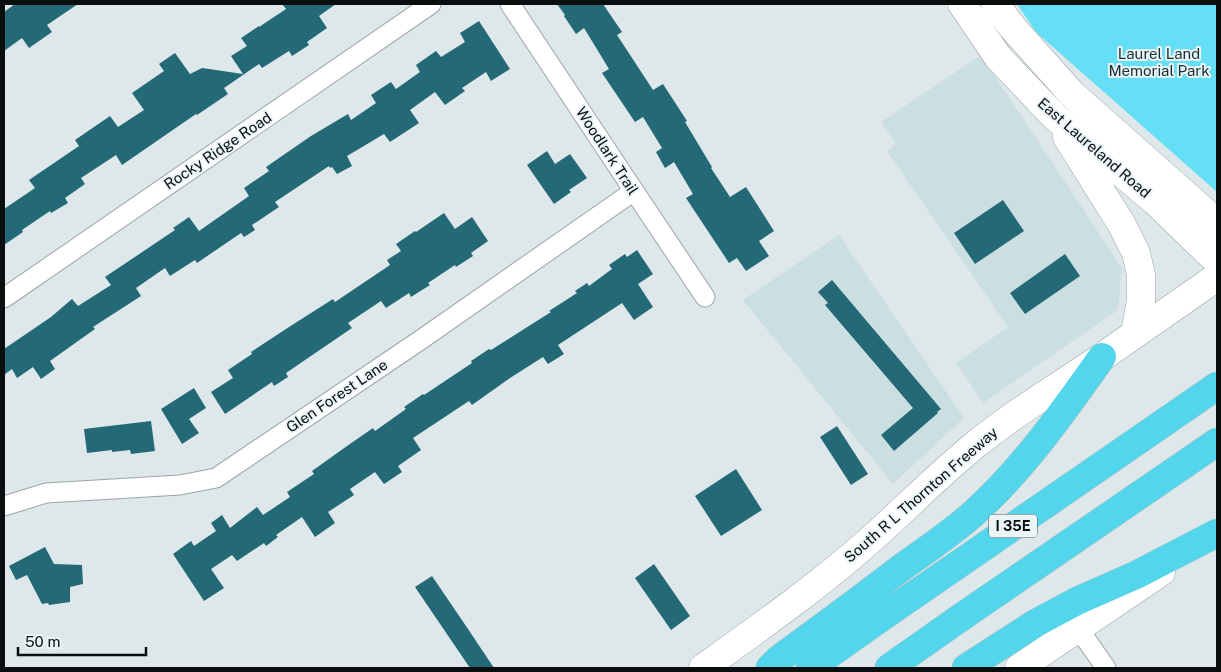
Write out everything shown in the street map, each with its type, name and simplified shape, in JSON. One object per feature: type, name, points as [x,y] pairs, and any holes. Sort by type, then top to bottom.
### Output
[{"type":"highway","points":[[770,668],[779,659],[973,514],[1029,456],[1102,357]]},
{"type":"highway","name":"I 35E","points":[[810,668],[1217,386]]},
{"type":"highway","points":[[889,668],[1217,442]]},
{"type":"highway","points":[[966,668],[1036,623],[1077,601],[1136,575],[1217,533]]},
{"type":"main road","name":"East Laureland Road","points":[[962,4],[998,56],[1054,116],[1164,192],[1205,212],[1217,227]]},
{"type":"main road","name":"East Laureland Road","points":[[995,4],[1013,28],[1072,94],[1164,192],[1217,261]]},
{"type":"main road","points":[[1054,116],[1122,226],[1136,253],[1141,275],[1141,300],[1135,334]]},
{"type":"main road","name":"South R L Thornton Freeway","points":[[702,668],[773,619],[816,586],[868,542],[928,485],[975,445],[1011,418],[1217,277]]},
{"type":"main road","points":[[1019,668],[1217,533]]},
{"type":"street","name":"Rocky Ridge Road","points":[[4,298],[431,4]]},
{"type":"street","name":"Woodlark Trail","points":[[510,4],[705,297]]},
{"type":"street","name":"Glen Forest Lane","points":[[4,506],[46,493],[180,486],[216,478],[419,341],[634,191]]},
{"type":"street","points":[[1078,628],[1106,668]]},
{"type":"shaded area","points":[[981,55],[1122,268],[1118,310],[983,403],[956,363],[1008,327],[887,151],[896,144],[881,122]]},
{"type":"shaded area","points":[[839,235],[964,418],[893,484],[743,300]]},
{"type":"green space","name":"Laurel Land Memorial Park","points":[[1017,4],[1217,4],[1217,192],[1036,32]]},
{"type":"building","points":[[15,4],[78,4],[47,25],[52,32],[29,48],[22,38],[4,51],[4,12]]},
{"type":"building","points":[[282,4],[336,4],[319,16],[327,28],[307,42],[309,45],[292,56],[289,51],[262,68],[259,64],[224,88],[228,94],[122,165],[116,155],[81,178],[85,184],[65,198],[68,203],[51,213],[50,211],[4,245],[4,209],[35,188],[29,180],[79,146],[75,140],[110,116],[118,127],[144,110],[132,93],[164,71],[159,64],[175,53],[190,74],[202,68],[243,74],[231,56],[247,46],[241,38],[286,9]]},
{"type":"building","points":[[557,4],[603,4],[622,32],[617,35],[653,90],[663,84],[687,121],[685,122],[711,168],[730,197],[746,187],[774,231],[759,241],[769,256],[746,271],[737,258],[729,263],[686,198],[693,194],[674,162],[665,168],[656,152],[662,148],[643,117],[635,122],[602,73],[609,69],[584,28],[576,34]]},
{"type":"building","points":[[479,21],[510,69],[491,81],[486,72],[462,88],[465,91],[445,105],[435,92],[410,110],[419,123],[390,142],[384,134],[347,156],[352,166],[337,174],[329,166],[275,202],[279,207],[252,225],[255,230],[244,237],[241,233],[197,263],[195,260],[170,276],[165,268],[136,288],[141,296],[93,327],[95,329],[50,361],[55,369],[41,379],[33,367],[17,378],[12,369],[4,375],[4,349],[51,317],[72,299],[78,306],[111,285],[105,277],[175,230],[173,228],[189,217],[199,231],[249,196],[244,188],[269,171],[266,167],[311,136],[348,114],[351,120],[376,103],[371,95],[391,82],[396,89],[420,72],[416,65],[436,51],[441,57],[465,42],[460,33]]},
{"type":"building","points":[[547,151],[555,164],[570,154],[587,178],[569,190],[571,192],[554,204],[527,165]]},
{"type":"building","points":[[1003,200],[1024,231],[975,264],[954,233]]},
{"type":"building","points":[[444,213],[455,229],[472,217],[488,241],[471,253],[473,256],[456,267],[455,265],[411,297],[409,293],[386,308],[381,301],[348,323],[352,328],[286,373],[288,377],[274,386],[272,382],[225,414],[211,392],[233,378],[228,370],[289,327],[333,299],[335,302],[390,265],[387,260],[401,251],[396,244]]},
{"type":"building","points":[[637,250],[653,274],[638,284],[653,307],[634,320],[622,303],[558,345],[564,354],[548,364],[543,357],[472,405],[469,401],[413,438],[421,450],[398,466],[402,472],[384,484],[375,472],[350,489],[354,495],[328,512],[335,523],[315,537],[302,517],[276,535],[278,537],[266,546],[264,543],[237,561],[232,555],[211,569],[224,588],[204,601],[173,554],[191,541],[194,546],[216,531],[211,523],[222,515],[230,528],[257,507],[263,515],[290,497],[287,492],[314,474],[312,471],[347,446],[373,428],[375,431],[406,409],[404,407],[472,363],[471,361],[489,349],[491,350],[551,312],[549,311],[577,293],[575,291],[587,283],[589,286],[612,269],[609,265],[625,254],[627,257]]},
{"type":"building","points":[[1065,254],[1080,276],[1025,314],[1010,293]]},
{"type":"building","points":[[832,280],[941,409],[894,451],[881,435],[913,408],[825,305],[828,303],[818,292]]},
{"type":"building","points":[[194,388],[206,408],[189,419],[199,433],[182,444],[161,409]]},
{"type":"building","points":[[151,421],[155,451],[131,454],[130,450],[87,453],[84,429]]},
{"type":"building","points":[[837,426],[868,474],[851,485],[820,437]]},
{"type":"building","points":[[736,469],[762,510],[721,536],[695,496]]},
{"type":"building","points":[[45,547],[54,564],[82,565],[83,584],[70,587],[70,602],[42,604],[27,575],[16,580],[9,566]]},
{"type":"building","points":[[654,564],[690,616],[671,630],[635,578]]},
{"type":"building","points":[[432,576],[494,668],[470,668],[415,587]]}]
